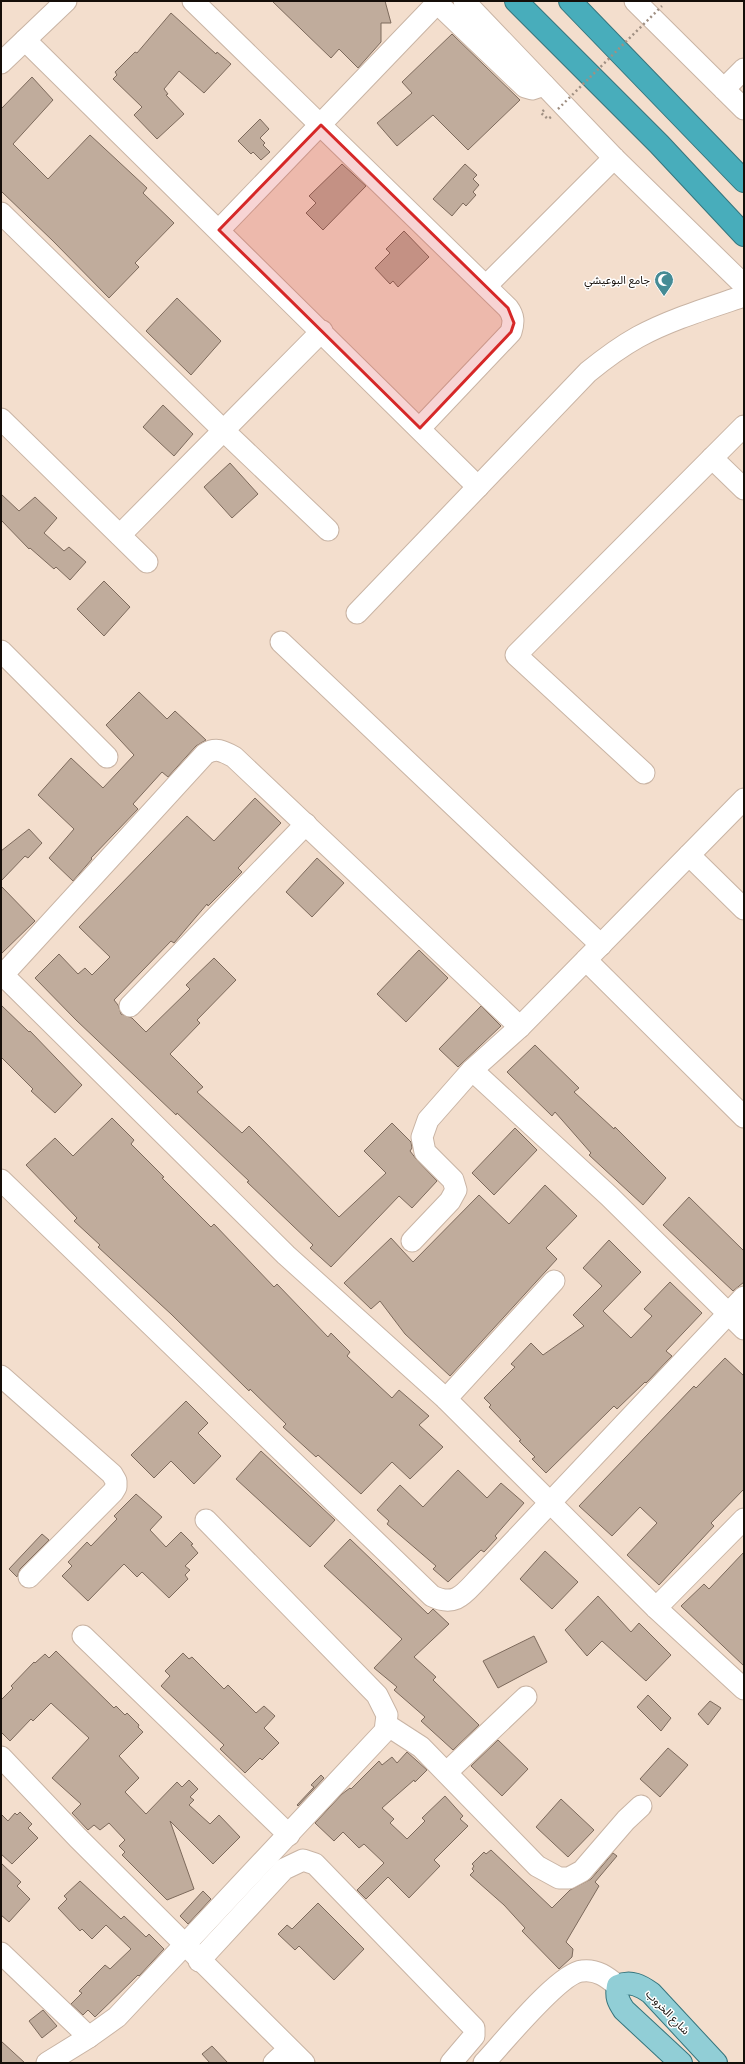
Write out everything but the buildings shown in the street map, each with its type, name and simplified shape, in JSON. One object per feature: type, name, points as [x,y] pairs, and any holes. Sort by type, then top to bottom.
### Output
[{"type":"highway","points":[[516,1],[659,144],[744,235]]},
{"type":"highway","points":[[570,1],[744,181]]},
{"type":"main road","points":[[508,1],[566,51]]},
{"type":"main road","name":"شارع الخروب","points":[[618,1986],[625,1983],[632,1983],[641,1986],[651,1993],[716,2063]]},
{"type":"main road","points":[[618,1986],[616,1994],[618,2001],[624,2010],[680,2063]]},
{"type":"street","points":[[1,63],[66,1]]},
{"type":"street","points":[[193,1],[486,286],[513,315],[514,323],[511,332],[420,428]]},
{"type":"street","points":[[464,1],[614,158],[744,285]]},
{"type":"street","points":[[636,1],[744,109]]},
{"type":"street","points":[[219,230],[437,2],[525,87],[532,89],[544,85]]},
{"type":"street","points":[[25,40],[322,331],[478,487]]},
{"type":"street","points":[[724,89],[744,69]]},
{"type":"street","points":[[486,286],[614,158]]},
{"type":"street","points":[[1,213],[223,430],[328,530]]},
{"type":"street","points":[[357,613],[478,487],[565,393],[588,372],[612,353],[638,337],[666,324],[744,296]]},
{"type":"street","points":[[120,535],[322,331]]},
{"type":"street","points":[[1,419],[147,562]]},
{"type":"street","points":[[644,773],[516,655],[744,426]]},
{"type":"street","points":[[712,458],[744,489]]},
{"type":"street","points":[[281,642],[601,945]]},
{"type":"street","points":[[1,651],[107,757]]},
{"type":"street","points":[[520,1027],[234,757],[221,750],[211,750],[205,754],[2,976],[286,1255],[446,1398],[656,1608],[744,1689]]},
{"type":"street","points":[[412,1241],[450,1201],[456,1190],[453,1180],[425,1152],[422,1137],[428,1120],[472,1070],[520,1027],[744,799]]},
{"type":"street","points":[[130,1006],[306,824]]},
{"type":"street","points":[[689,855],[744,908]]},
{"type":"street","points":[[586,960],[744,1117]]},
{"type":"street","points":[[472,1070],[609,1196],[744,1329]]},
{"type":"street","points":[[1,1180],[432,1596],[448,1601],[460,1598],[552,1503],[744,1297]]},
{"type":"street","points":[[446,1398],[554,1281]]},
{"type":"street","points":[[1,1376],[112,1474],[116,1481],[116,1487],[106,1502],[29,1578]]},
{"type":"street","points":[[656,1608],[744,1519]]},
{"type":"street","points":[[47,2063],[89,2037],[117,2017],[383,1735],[387,1725],[387,1715],[377,1695],[206,1520]]},
{"type":"street","points":[[83,1636],[289,1835]]},
{"type":"street","points":[[447,1772],[526,1697]]},
{"type":"street","points":[[387,1725],[421,1747],[537,1866],[558,1878],[569,1878],[582,1871],[626,1820],[642,1806]]},
{"type":"street","points":[[1,1756],[78,1838],[184,1946],[304,2063]]},
{"type":"street","points":[[199,1961],[284,1869],[303,1860],[315,1864],[474,2028],[474,2036],[451,2063]]},
{"type":"street","points":[[1,1953],[89,2037]]},
{"type":"street","points":[[484,2063],[533,2009],[562,1981],[581,1971],[596,1971],[618,1986]]},
{"type":"street","points":[[274,2063],[289,2049]]},
{"type":"path","points":[[558,109],[662,6]]},
{"type":"highlighted area","points":[[321,125],[508,308],[514,323],[511,332],[420,428],[219,230]]},
{"type":"place","name":"جامع البوعيشي","points":[[664,297]]}]
